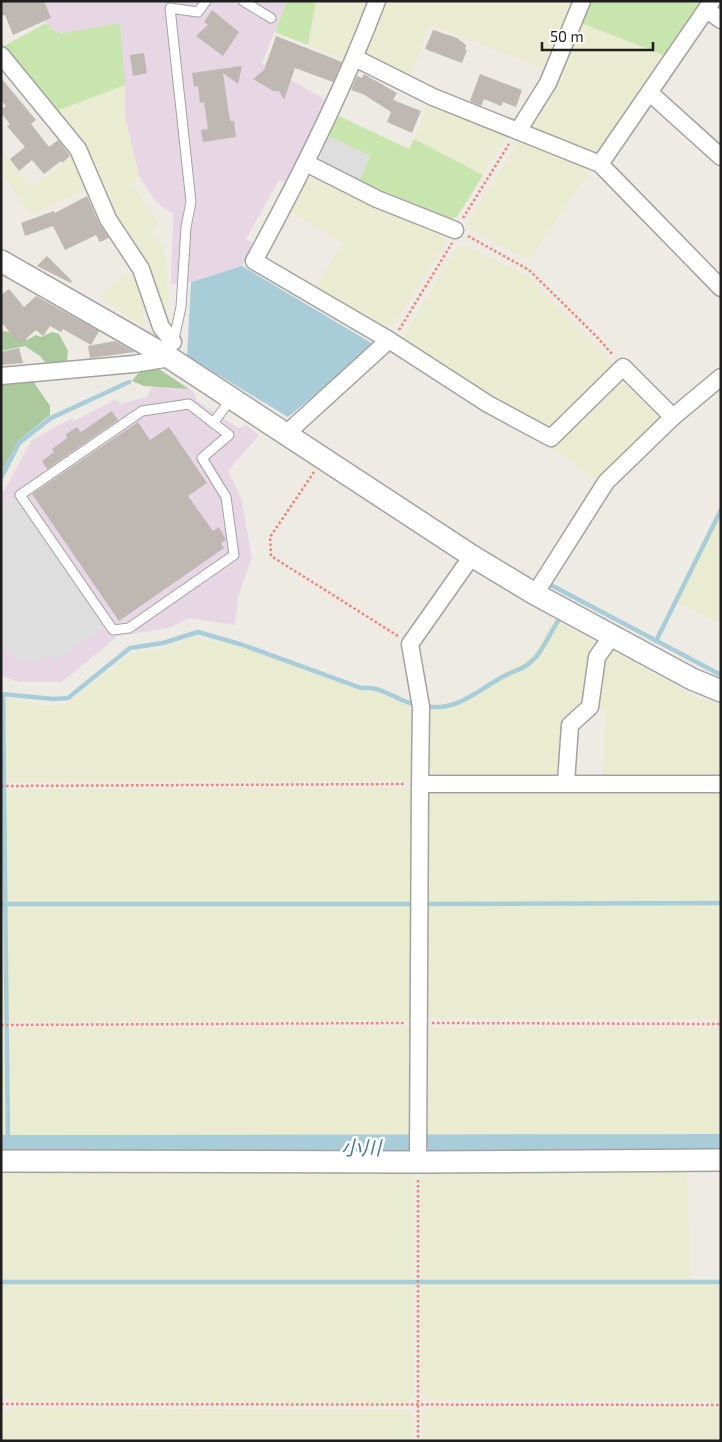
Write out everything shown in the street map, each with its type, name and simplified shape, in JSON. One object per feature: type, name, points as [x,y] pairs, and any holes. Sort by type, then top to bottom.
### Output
[{"type":"street","points":[[377,1],[355,58],[306,163],[254,261],[389,340],[488,404],[551,438],[622,367],[673,417]]},
{"type":"street","points":[[518,131],[548,83],[582,1]]},
{"type":"street","points":[[600,164],[650,93],[713,10]]},
{"type":"street","points":[[355,58],[433,97],[600,164],[721,288]]},
{"type":"street","points":[[4,64],[78,149],[108,220],[141,269],[171,350]]},
{"type":"street","points":[[650,93],[721,157]]},
{"type":"street","points":[[306,163],[377,199],[456,230]]},
{"type":"street","points":[[1,261],[171,350],[232,398],[472,556],[535,594],[692,679],[721,692]]},
{"type":"street","points":[[287,434],[389,340]]},
{"type":"street","points":[[1,376],[134,364],[171,350]]},
{"type":"street","points":[[535,594],[606,482],[673,417],[721,377]]},
{"type":"street","points":[[418,1162],[421,706],[410,644],[472,556]]},
{"type":"street","points":[[566,783],[570,725],[590,707],[597,657],[612,636]]},
{"type":"street","points":[[420,784],[721,784]]},
{"type":"street","points":[[1,1160],[418,1162],[721,1160]]},
{"type":"lane","points":[[171,350],[181,307],[186,227],[191,202],[170,8],[198,12],[206,1]]},
{"type":"lane","points":[[243,1],[271,18]]},
{"type":"lane","points":[[213,423],[232,398]]},
{"type":"lane","points":[[189,404],[213,423],[229,435],[202,458],[226,497],[234,555],[129,628],[113,630],[20,495],[142,411],[189,404]]},
{"type":"path","points":[[389,340],[401,327],[451,246],[456,230],[518,131]]},
{"type":"path","points":[[456,230],[530,270],[596,336],[622,367]]},
{"type":"path","points":[[323,459],[270,537],[271,556],[410,644]]},
{"type":"path","points":[[1,786],[420,784]]},
{"type":"path","points":[[1,1025],[721,1024]]},
{"type":"path","points":[[418,1162],[418,1441]]},
{"type":"path","points":[[1,1404],[721,1405]]},
{"type":"shaded area","points":[[37,1],[287,1],[262,63],[329,102],[288,184],[279,180],[246,239],[254,244],[242,266],[191,282],[171,284],[173,214],[156,202],[139,176],[125,117],[120,23],[65,33],[53,30],[46,23]]},
{"type":"shaded area","points":[[328,136],[370,156],[359,181],[322,164],[320,155]]},
{"type":"shaded area","points":[[153,387],[189,389],[195,393],[196,400],[238,428],[246,425],[259,435],[228,471],[241,497],[252,558],[238,596],[235,625],[190,618],[169,628],[118,636],[62,682],[19,682],[1,676],[1,496],[32,440],[72,418],[74,421],[116,399],[120,404],[146,397]]},
{"type":"shaded area","points":[[22,490],[112,622],[56,660],[50,652],[35,663],[33,661],[19,661],[8,647],[1,651],[1,504]]},
{"type":"green space","points":[[287,1],[316,1],[308,45],[275,32]]},
{"type":"green space","points":[[316,1],[363,2],[366,12],[346,61],[308,45]]},
{"type":"green space","points":[[384,1],[573,1],[543,68],[430,25],[411,75],[368,56],[365,49]]},
{"type":"green space","points":[[590,1],[695,1],[705,5],[669,57],[581,23]]},
{"type":"green space","points":[[46,23],[53,30],[62,33],[120,23],[125,85],[51,113],[2,47]]},
{"type":"green space","points":[[581,23],[669,57],[601,152],[591,155],[532,131],[530,124]]},
{"type":"green space","points":[[125,85],[125,117],[139,176],[132,182],[157,223],[152,234],[154,239],[163,246],[169,297],[165,315],[51,113]]},
{"type":"green space","points":[[430,100],[504,131],[506,137],[483,175],[414,139]]},
{"type":"green space","points":[[339,116],[409,149],[414,139],[483,175],[457,217],[450,219],[359,181],[370,156],[328,136]]},
{"type":"green space","points":[[524,139],[594,166],[529,260],[471,230],[467,224],[518,142]]},
{"type":"green space","points":[[1,149],[31,187],[77,153],[91,187],[29,215],[1,170]]},
{"type":"green space","points":[[315,176],[443,236],[445,243],[392,327],[385,330],[314,289],[343,243],[289,211],[308,178]]},
{"type":"green space","points":[[464,245],[528,276],[611,361],[610,371],[554,426],[545,427],[404,343],[404,336],[457,247]]},
{"type":"green space","points":[[127,273],[139,275],[151,307],[142,313],[146,323],[141,326],[99,296]]},
{"type":"green space","points":[[1,331],[19,333],[27,340],[36,335],[41,337],[52,332],[59,334],[68,351],[67,360],[61,364],[48,366],[40,356],[25,346],[1,351]]},
{"type":"green space","points":[[159,369],[189,389],[144,386],[132,381],[139,372]]},
{"type":"green space","points":[[621,378],[627,378],[662,414],[660,420],[597,480],[551,447]]},
{"type":"green space","points":[[33,381],[50,406],[50,415],[18,441],[1,473],[1,383]]},
{"type":"green space","points":[[718,511],[721,513],[721,624],[674,600]]},
{"type":"green space","points":[[554,619],[601,646],[564,778],[428,781],[426,704],[444,706],[470,696],[534,653]]},
{"type":"green space","points":[[194,637],[241,647],[360,690],[379,692],[409,706],[416,777],[411,781],[1,782],[1,697],[50,706],[65,704],[127,657],[138,652],[155,651]]},
{"type":"green space","points":[[608,649],[697,697],[721,706],[721,779],[603,780],[605,708],[595,708],[599,665]]},
{"type":"green space","points":[[432,787],[721,787],[721,1019],[424,1018],[424,792]]},
{"type":"green space","points":[[412,788],[416,1015],[410,1021],[5,1022],[1,1015],[1,795],[8,790]]},
{"type":"green space","points":[[410,1027],[416,1032],[413,1154],[2,1151],[1,1033],[9,1028]]},
{"type":"green space","points":[[429,1027],[721,1028],[721,1153],[423,1152],[422,1029]]},
{"type":"green space","points":[[687,1167],[690,1279],[721,1280],[721,1401],[426,1400],[421,1394],[420,1174],[427,1168]]},
{"type":"green space","points":[[7,1168],[410,1169],[414,1174],[413,1393],[410,1400],[405,1403],[11,1401],[2,1390],[3,1174]]},
{"type":"green space","points":[[426,1407],[721,1408],[721,1441],[422,1441],[422,1415]]},
{"type":"green space","points":[[11,1408],[409,1410],[414,1417],[413,1441],[2,1441],[2,1416]]},
{"type":"water","points":[[242,266],[375,345],[288,417],[187,356],[191,282]]},
{"type":"building","points":[[1,1],[44,1],[51,18],[13,35],[5,15],[1,16]]},
{"type":"building","points":[[212,10],[239,32],[223,56],[196,36],[208,25],[204,22]]},
{"type":"building","points":[[433,30],[457,38],[466,45],[465,49],[467,50],[462,63],[425,49]]},
{"type":"building","points":[[276,36],[342,62],[333,82],[295,68],[284,100],[279,91],[273,91],[253,79],[264,70]]},
{"type":"building","points":[[144,53],[147,73],[133,76],[130,55]]},
{"type":"building","points":[[242,66],[238,84],[223,73],[230,121],[234,121],[236,137],[203,142],[201,130],[208,129],[204,102],[200,103],[198,86],[194,87],[192,73]]},
{"type":"building","points":[[364,74],[397,93],[393,100],[421,111],[412,133],[387,122],[391,112],[363,94],[351,90],[357,76],[362,78]]},
{"type":"building","points":[[480,74],[522,90],[516,107],[503,102],[501,106],[484,99],[481,106],[470,101]]},
{"type":"building","points":[[1,78],[36,120],[31,124],[49,147],[58,140],[70,156],[44,174],[32,160],[19,171],[10,159],[25,147],[7,126],[10,124],[1,113],[1,109],[6,106],[1,100]]},
{"type":"building","points":[[87,196],[99,223],[109,238],[100,242],[96,235],[65,250],[53,226],[25,236],[21,223],[54,211],[55,213]]},
{"type":"building","points":[[47,256],[72,281],[71,283],[37,266]]},
{"type":"building","points":[[9,289],[24,307],[36,296],[99,331],[91,345],[63,329],[61,332],[50,326],[43,336],[36,330],[20,344],[1,322],[1,295]]},
{"type":"building","points":[[115,341],[135,352],[90,358],[88,346]]},
{"type":"building","points":[[19,348],[23,363],[1,365],[1,352]]},
{"type":"building","points":[[112,411],[118,420],[47,469],[42,461],[54,452],[52,449],[67,438],[66,434],[77,427],[81,432]]},
{"type":"building","points":[[138,422],[150,440],[169,427],[207,483],[188,496],[213,531],[219,527],[226,540],[221,543],[224,548],[119,621],[32,494]]},
{"type":"waterway","points":[[1,478],[19,443],[51,418],[129,382]]},
{"type":"waterway","points":[[656,641],[721,510]]},
{"type":"waterway","points":[[551,585],[721,675]]},
{"type":"waterway","points":[[424,706],[435,707],[455,704],[504,676],[526,666],[538,655],[558,621]]},
{"type":"waterway","points":[[1,694],[54,699],[68,698],[130,648],[163,643],[198,632],[243,645],[361,688],[376,689],[417,705]]},
{"type":"waterway","points":[[3,695],[8,1148]]},
{"type":"waterway","points":[[423,904],[721,903]]},
{"type":"waterway","points":[[1,904],[415,904]]},
{"type":"waterway","name":"小川","points":[[1,1148],[721,1147]]},
{"type":"waterway","points":[[1,1282],[721,1282]]}]
